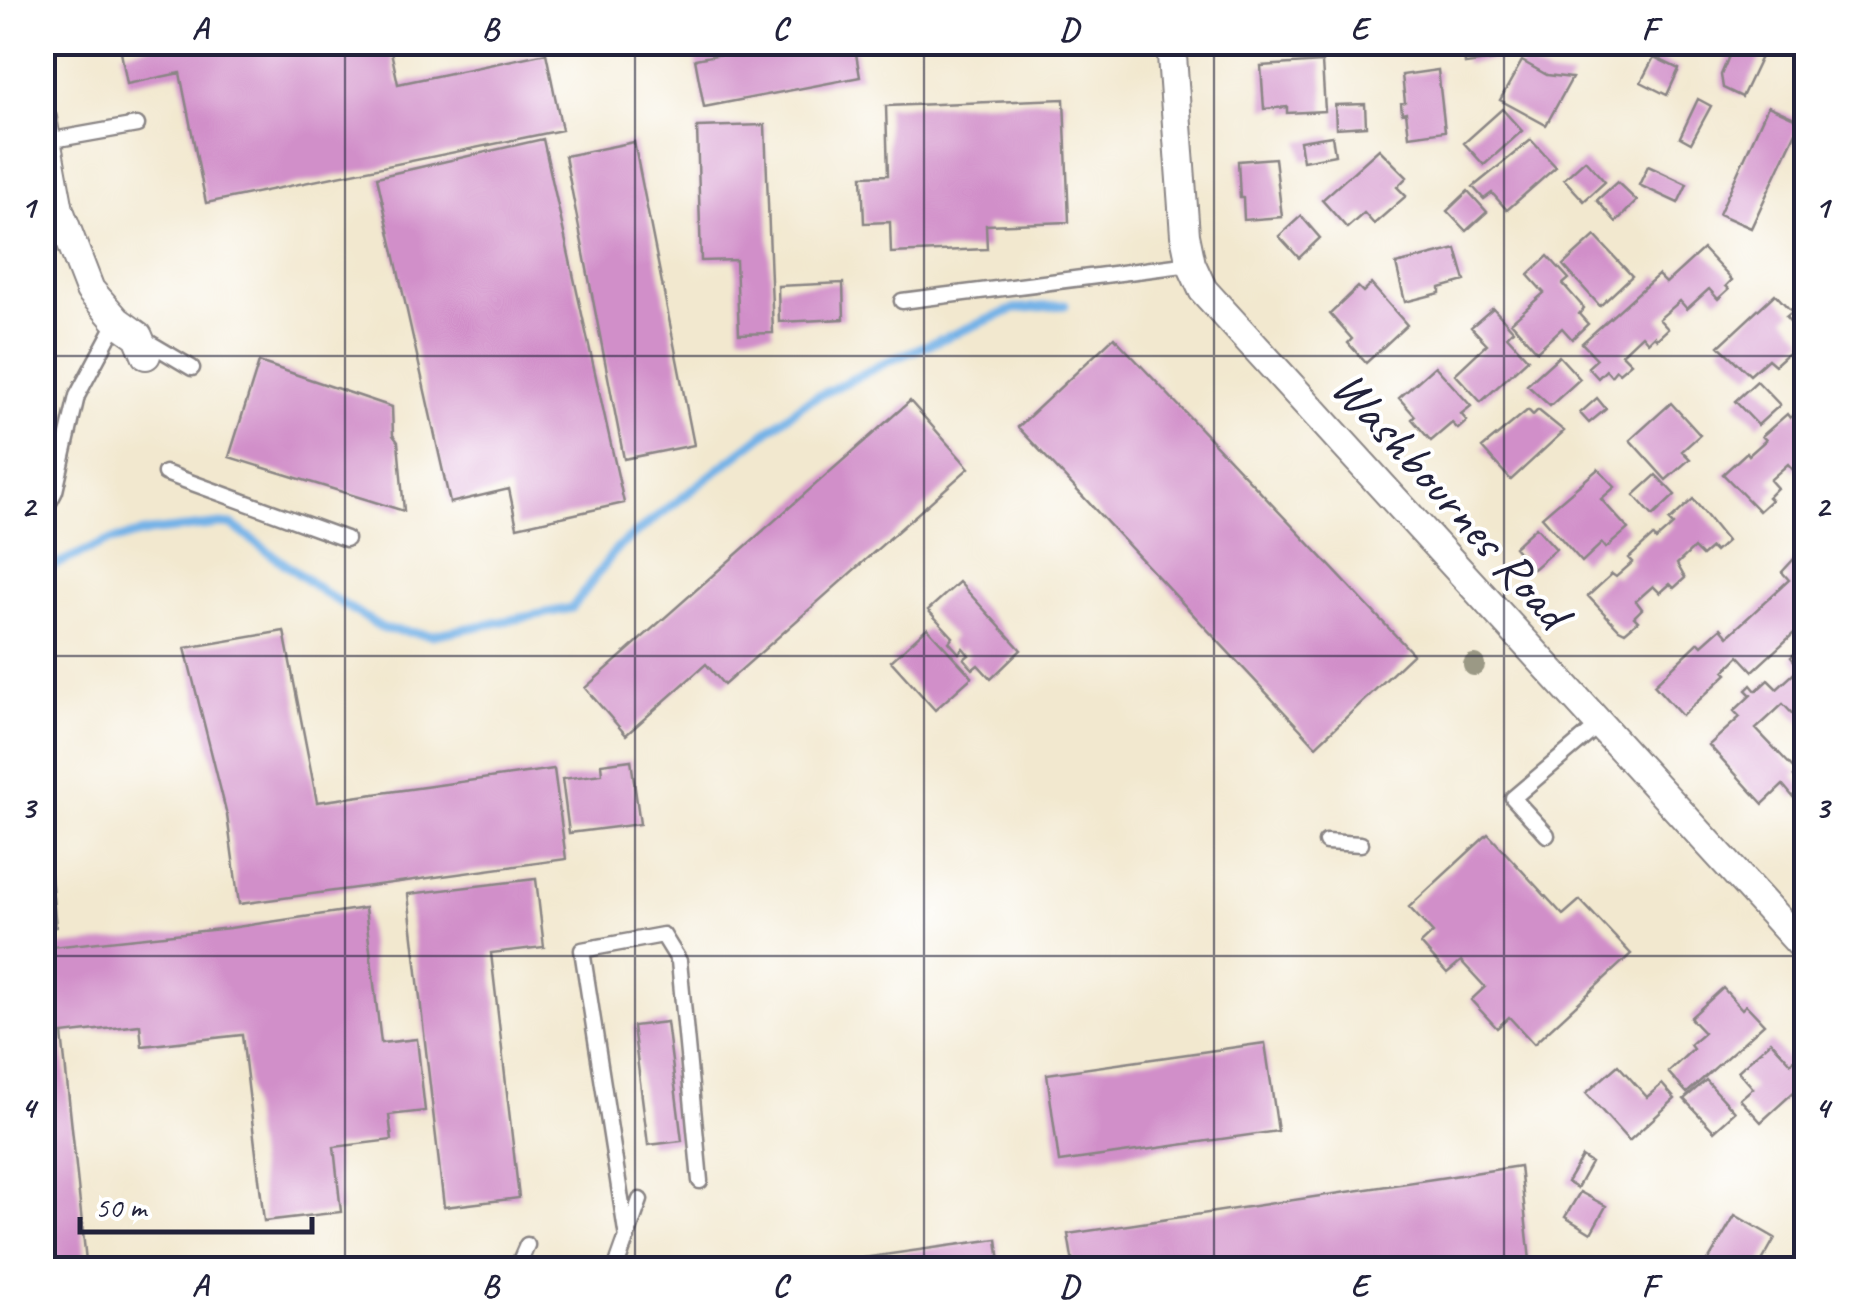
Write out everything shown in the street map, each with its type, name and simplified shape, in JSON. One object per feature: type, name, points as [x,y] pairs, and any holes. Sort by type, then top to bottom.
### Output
[{"type":"street","name":"Washbournes Road","points":[[1171,42],[1185,234],[1190,264],[1203,290],[1806,950]]},
{"type":"street","points":[[45,130],[59,210],[90,290],[134,337]]},
{"type":"lane","points":[[45,130],[137,125]]},
{"type":"lane","points":[[902,301],[1190,264]]},
{"type":"lane","points":[[42,516],[55,491],[76,396],[134,337],[192,368]]},
{"type":"lane","points":[[166,473],[346,539]]},
{"type":"lane","points":[[1547,835],[1513,798],[1599,725]]},
{"type":"lane","points":[[1326,842],[1361,844]]},
{"type":"lane","points":[[628,1238],[582,950],[663,935],[678,961],[700,1181]]},
{"type":"lane","points":[[615,1270],[640,1200]]},
{"type":"lane","points":[[516,1270],[527,1245]]},
{"type":"building","points":[[169,42],[389,42],[398,84],[546,53],[562,130],[206,203],[180,73],[127,84],[121,52]]},
{"type":"building","points":[[741,42],[854,42],[860,77],[704,107],[695,59],[743,50]]},
{"type":"building","points":[[1463,42],[1506,42],[1509,58],[1465,64]]},
{"type":"building","points":[[1735,42],[1768,42],[1742,97],[1723,88],[1721,75]]},
{"type":"building","points":[[1794,42],[1806,42],[1806,55],[1792,48]]},
{"type":"building","points":[[1654,57],[1679,69],[1667,95],[1641,82]]},
{"type":"building","points":[[1522,61],[1547,75],[1572,78],[1546,125],[1500,100]]},
{"type":"building","points":[[1322,62],[1325,111],[1287,113],[1287,107],[1264,109],[1261,66]]},
{"type":"building","points":[[1438,70],[1445,131],[1409,136],[1406,112],[1402,113],[1402,75]]},
{"type":"building","points":[[1064,99],[1069,222],[986,225],[987,249],[891,253],[890,222],[864,223],[862,176],[888,175],[886,106]]},
{"type":"building","points":[[1698,99],[1711,106],[1691,143],[1680,137]]},
{"type":"building","points":[[1365,104],[1366,126],[1336,128],[1335,105]]},
{"type":"building","points":[[1768,106],[1801,121],[1751,228],[1719,214]]},
{"type":"building","points":[[1502,109],[1522,131],[1484,165],[1464,143]]},
{"type":"building","points":[[765,125],[773,333],[739,334],[736,260],[701,261],[697,127]]},
{"type":"building","points":[[1332,136],[1335,155],[1303,161],[1300,141]]},
{"type":"building","points":[[543,139],[624,503],[517,527],[509,489],[450,503],[377,177]]},
{"type":"building","points":[[1531,140],[1556,167],[1507,210],[1492,193],[1484,199],[1473,187]]},
{"type":"building","points":[[634,142],[694,445],[624,459],[565,156]]},
{"type":"building","points":[[1379,149],[1407,177],[1397,187],[1406,196],[1374,224],[1364,213],[1347,228],[1322,200]]},
{"type":"building","points":[[1275,158],[1282,217],[1244,220],[1238,161]]},
{"type":"building","points":[[1585,160],[1605,182],[1584,201],[1564,179]]},
{"type":"building","points":[[1648,166],[1687,184],[1678,203],[1639,185]]},
{"type":"building","points":[[1617,182],[1637,201],[1616,222],[1597,200]]},
{"type":"building","points":[[1468,191],[1487,212],[1466,231],[1447,211]]},
{"type":"building","points":[[1301,216],[1320,238],[1299,258],[1279,236]]},
{"type":"building","points":[[1595,236],[1632,276],[1600,306],[1563,265]]},
{"type":"building","points":[[1456,249],[1465,281],[1440,288],[1440,293],[1405,302],[1396,264]]},
{"type":"building","points":[[1703,249],[1732,280],[1726,286],[1729,289],[1718,299],[1709,289],[1687,309],[1680,301],[1659,319],[1668,329],[1648,342],[1642,335],[1622,354],[1631,363],[1619,373],[1616,370],[1611,376],[1606,370],[1598,378],[1588,367],[1597,359],[1582,343],[1658,275],[1666,283]]},
{"type":"building","points":[[1548,256],[1569,279],[1563,284],[1584,308],[1579,314],[1588,324],[1572,339],[1562,328],[1537,351],[1511,322],[1544,293],[1528,275]]},
{"type":"building","points":[[843,283],[844,319],[779,322],[778,286]]},
{"type":"building","points":[[1371,284],[1407,325],[1366,363],[1330,314],[1358,287],[1363,292]]},
{"type":"building","points":[[1775,294],[1792,312],[1786,317],[1805,338],[1775,365],[1768,359],[1750,375],[1719,346]]},
{"type":"building","points":[[1493,308],[1513,330],[1507,336],[1528,359],[1481,402],[1455,374],[1487,344],[1471,327]]},
{"type":"building","points":[[1114,337],[1413,654],[1316,746],[1018,427]]},
{"type":"building","points":[[1559,356],[1580,379],[1550,406],[1527,385]]},
{"type":"building","points":[[259,362],[392,407],[404,511],[229,457]]},
{"type":"building","points":[[1435,366],[1471,406],[1461,414],[1467,421],[1458,429],[1452,423],[1431,441],[1399,398]]},
{"type":"building","points":[[1757,381],[1780,405],[1758,425],[1735,401]]},
{"type":"building","points":[[1597,398],[1606,409],[1589,423],[1580,413]]},
{"type":"building","points":[[910,401],[969,468],[724,685],[706,664],[626,735],[585,688]]},
{"type":"building","points":[[1671,403],[1700,435],[1682,451],[1690,459],[1666,480],[1630,440]]},
{"type":"building","points":[[1806,404],[1806,464],[1794,471],[1788,464],[1770,480],[1777,488],[1759,511],[1723,474],[1766,440],[1762,436],[1787,414],[1790,418]]},
{"type":"building","points":[[1528,410],[1533,415],[1538,410],[1564,431],[1511,480],[1482,448]]},
{"type":"building","points":[[42,446],[53,489],[42,491]]},
{"type":"building","points":[[1598,469],[1615,487],[1601,499],[1628,529],[1606,548],[1602,543],[1582,562],[1542,517]]},
{"type":"building","points":[[1656,475],[1675,495],[1653,516],[1634,495]]},
{"type":"building","points":[[1693,499],[1727,541],[1715,552],[1711,548],[1702,556],[1694,548],[1677,564],[1685,578],[1660,593],[1653,586],[1636,601],[1642,609],[1634,617],[1638,621],[1625,632],[1619,629],[1588,596],[1612,574],[1616,577],[1633,562],[1629,558],[1653,536],[1656,540],[1673,525],[1669,521]]},
{"type":"building","points":[[1536,527],[1556,549],[1533,569],[1514,547]]},
{"type":"building","points":[[1806,546],[1806,622],[1753,671],[1739,656],[1724,671],[1727,674],[1682,716],[1654,685],[1699,642],[1702,645],[1721,628],[1728,636],[1789,580],[1782,572]]},
{"type":"building","points":[[959,582],[1021,650],[991,679],[978,665],[973,669],[964,659],[969,655],[963,648],[959,653],[949,642],[953,637],[928,610]]},
{"type":"building","points":[[927,628],[972,677],[935,710],[891,661]]},
{"type":"building","points":[[284,631],[317,802],[554,769],[566,859],[239,904],[227,815],[185,648]]},
{"type":"building","points":[[1806,643],[1806,724],[1783,704],[1756,729],[1798,773],[1794,776],[1804,788],[1794,798],[1783,785],[1763,804],[1709,745],[1740,717],[1734,711],[1751,695],[1746,690],[1751,685],[1756,691],[1768,680],[1777,689],[1800,668],[1791,657]]},
{"type":"building","points":[[631,760],[640,824],[569,833],[562,779],[602,774],[601,764]]},
{"type":"building","points":[[1488,834],[1563,915],[1580,900],[1631,954],[1534,1044],[1509,1017],[1497,1028],[1471,1000],[1485,987],[1461,961],[1447,973],[1421,944],[1433,933],[1409,907]]},
{"type":"building","points":[[51,875],[56,927],[42,928],[42,876]]},
{"type":"building","points":[[536,879],[544,947],[491,953],[519,1198],[444,1207],[408,894]]},
{"type":"building","points":[[365,908],[381,1043],[417,1039],[425,1111],[389,1115],[392,1140],[334,1147],[341,1212],[264,1221],[242,1035],[142,1046],[140,1025],[62,1034],[86,1261],[42,1266],[42,948],[230,928]]},
{"type":"building","points":[[1723,988],[1742,1009],[1746,1005],[1764,1024],[1687,1093],[1668,1072],[1704,1033],[1690,1018]]},
{"type":"building","points":[[667,1022],[682,1141],[648,1145],[633,1026]]},
{"type":"building","points":[[1771,1041],[1791,1063],[1794,1060],[1806,1074],[1806,1081],[1761,1122],[1740,1099],[1753,1088],[1738,1071]]},
{"type":"building","points":[[1265,1043],[1278,1131],[1059,1162],[1047,1074]]},
{"type":"building","points":[[1618,1065],[1647,1097],[1662,1084],[1675,1099],[1629,1141],[1586,1093]]},
{"type":"building","points":[[1706,1080],[1735,1112],[1714,1131],[1684,1099]]},
{"type":"building","points":[[1582,1157],[1591,1163],[1577,1188],[1567,1182]]},
{"type":"building","points":[[1520,1166],[1530,1261],[1526,1270],[1074,1270],[1068,1234]]},
{"type":"building","points":[[1580,1192],[1606,1206],[1591,1233],[1565,1217]]},
{"type":"building","points":[[1735,1215],[1775,1238],[1757,1270],[1723,1270],[1708,1261]]},
{"type":"building","points":[[997,1239],[1001,1270],[799,1270],[799,1267]]},
{"type":"waterway","points":[[42,571],[106,542],[148,532],[221,524],[232,525],[326,594],[384,629],[432,635],[572,608],[617,548],[804,403],[891,360],[1014,309],[1065,305]]}]
